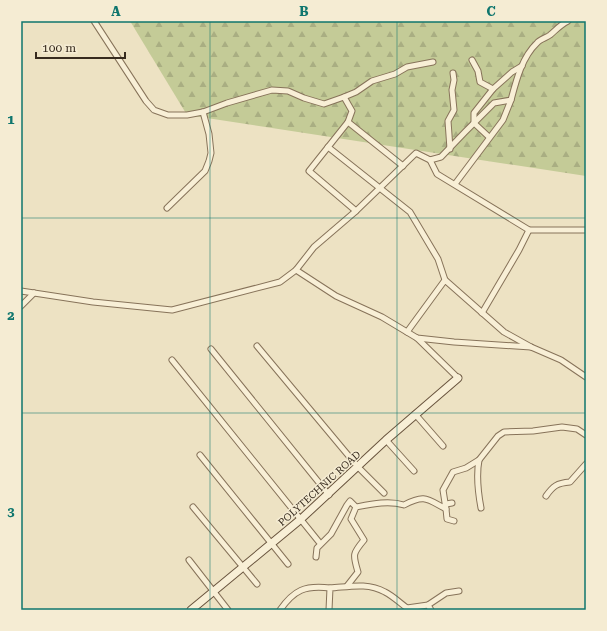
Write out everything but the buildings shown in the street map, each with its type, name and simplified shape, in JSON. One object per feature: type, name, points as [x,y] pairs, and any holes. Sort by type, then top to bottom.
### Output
[{"type":"street","points":[[94,21],[137,89],[154,110],[168,115],[187,115],[203,112],[227,103],[272,90],[288,91],[324,104],[356,92],[372,81],[395,74],[407,66],[433,62]]},
{"type":"street","points":[[454,184],[503,120],[525,58],[537,43],[550,34],[560,23],[568,21]]},
{"type":"street","points":[[472,60],[478,71],[480,82],[493,89]]},
{"type":"street","points":[[489,137],[474,123],[474,113],[493,89],[512,72],[522,66]]},
{"type":"street","points":[[450,149],[448,121],[454,110],[452,90],[454,80],[453,73]]},
{"type":"street","points":[[344,97],[352,111],[348,122],[309,171],[356,211]]},
{"type":"street","points":[[430,160],[442,157],[494,103],[511,100]]},
{"type":"street","points":[[168,208],[205,171],[209,161],[211,153],[209,134],[203,112]]},
{"type":"street","points":[[348,122],[403,166]]},
{"type":"street","points":[[328,147],[410,212],[438,259],[445,280],[482,313],[504,332],[531,347],[561,360],[586,377]]},
{"type":"street","points":[[21,291],[93,302],[172,310],[280,282],[296,270],[314,247],[356,211],[416,153],[430,160],[437,174],[529,230],[586,230]]},
{"type":"street","points":[[482,313],[529,230]]},
{"type":"street","points":[[296,270],[336,296],[382,317],[417,338],[458,378]]},
{"type":"street","points":[[407,332],[445,280]]},
{"type":"street","points":[[21,306],[34,293]]},
{"type":"street","points":[[417,338],[531,347]]},
{"type":"street","points":[[257,346],[358,467],[384,493]]},
{"type":"street","points":[[211,349],[328,495]]},
{"type":"street","points":[[172,360],[320,542]]},
{"type":"street","name":"POLYTECHNIC ROAD","points":[[191,610],[242,566],[301,519],[386,440],[458,378]]},
{"type":"street","points":[[416,414],[443,446]]},
{"type":"street","points":[[454,521],[447,519],[444,490],[453,472],[466,468],[479,460],[498,436],[504,432],[533,431],[562,427],[577,430],[586,435]]},
{"type":"street","points":[[386,440],[414,471]]},
{"type":"street","points":[[200,455],[288,564]]},
{"type":"street","points":[[479,460],[476,472],[481,508]]},
{"type":"street","points":[[546,496],[552,487],[561,483],[570,482],[586,464]]},
{"type":"street","points":[[356,507],[373,504],[398,503],[404,505],[415,499],[425,498],[446,507]]},
{"type":"street","points":[[316,557],[317,548],[331,534],[350,501],[356,507]]},
{"type":"street","points":[[446,507],[452,503]]},
{"type":"street","points":[[193,507],[257,584]]},
{"type":"street","points":[[347,586],[358,572],[354,556],[364,540],[351,519],[356,507]]},
{"type":"street","points":[[189,560],[228,610]]},
{"type":"street","points":[[280,610],[294,594],[305,588],[315,586],[330,588],[347,586],[373,587],[386,592],[407,609],[428,604],[446,593],[459,591]]},
{"type":"street","points":[[328,610],[330,588]]},
{"type":"street","points":[[428,604],[431,610]]},
{"type":"green space","points":[[130,21],[586,21],[586,176],[187,115]]}]
